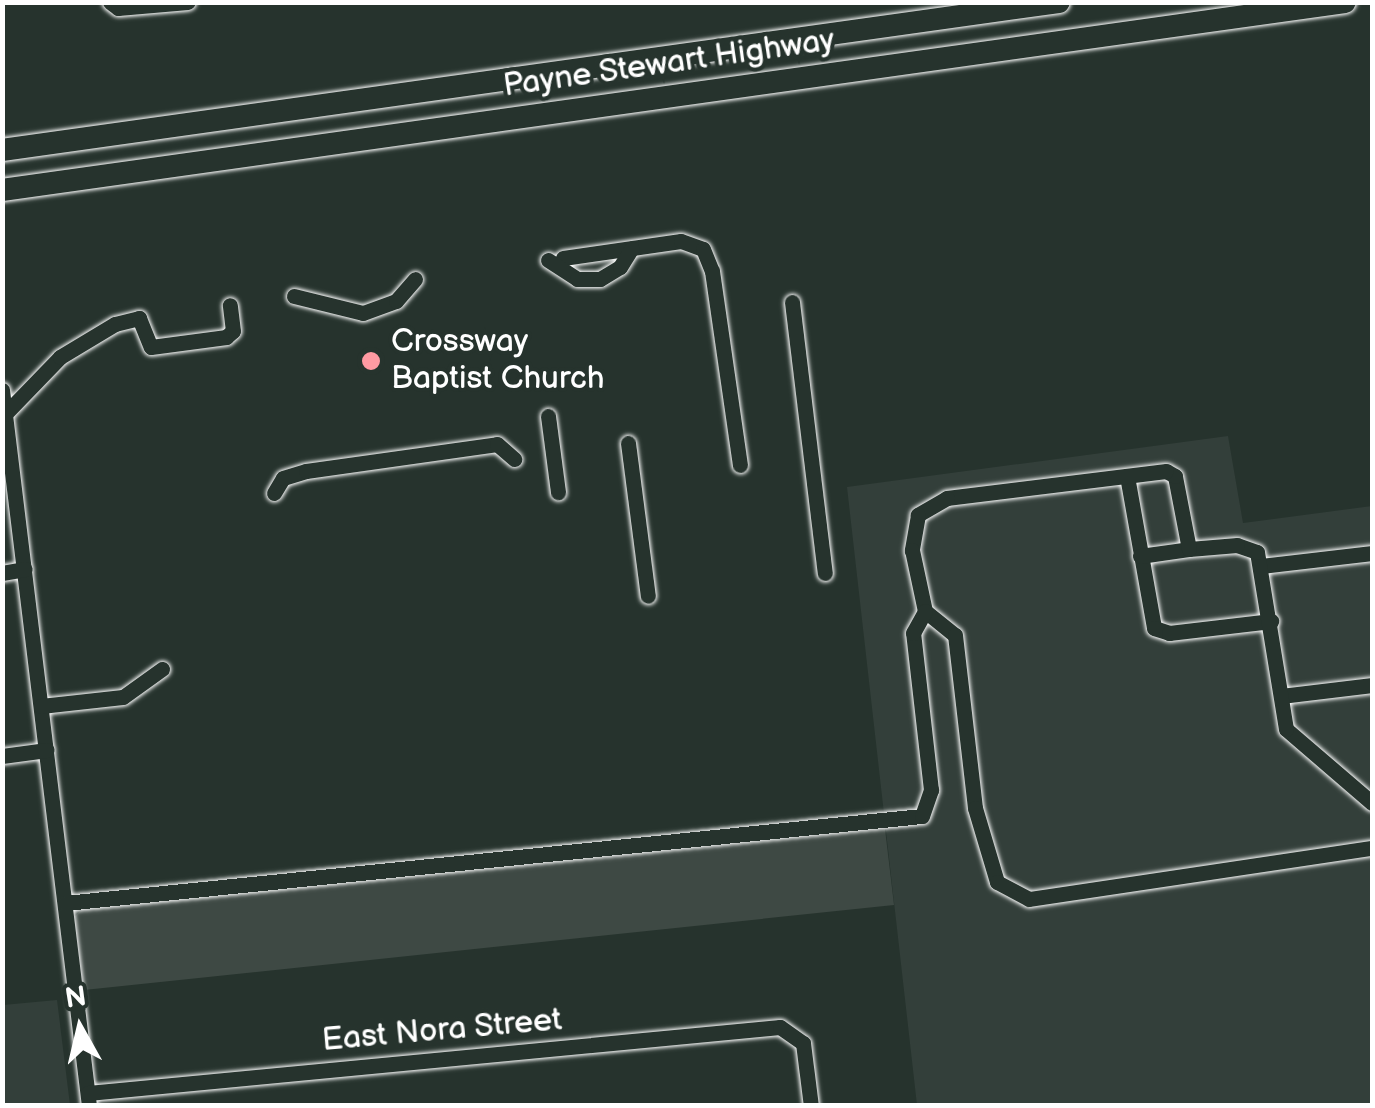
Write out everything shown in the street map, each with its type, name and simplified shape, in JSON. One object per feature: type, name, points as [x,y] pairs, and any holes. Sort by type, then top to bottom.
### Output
[{"type":"highway","name":"Payne Stewart Highway","points":[[2,150],[1059,2]]},
{"type":"highway","name":"Payne Stewart Highway","points":[[2,190],[1345,2]]},
{"type":"street","points":[[110,2],[118,8],[188,2]]},
{"type":"street","points":[[632,248],[614,272],[592,280],[556,259],[632,248],[689,241],[708,256],[740,465]]},
{"type":"street","points":[[294,296],[363,314],[396,301],[415,279]]},
{"type":"street","points":[[792,302],[826,573]]},
{"type":"street","points":[[6,414],[69,350],[139,318],[144,342],[155,347],[229,335],[230,305]]},
{"type":"street","points":[[2,390],[89,1099]]},
{"type":"street","points":[[548,416],[558,492]]},
{"type":"street","points":[[628,443],[648,596]]},
{"type":"street","points":[[274,492],[293,474],[497,444],[514,460]]},
{"type":"street","points":[[384,460],[386,477]]},
{"type":"street","points":[[1127,476],[1149,616],[1159,632],[1271,621]]},
{"type":"street","points":[[1189,549],[1175,476],[1127,476],[947,498],[927,507],[914,527],[912,550],[925,610],[955,636],[975,808],[997,882],[1029,898],[1372,848]]},
{"type":"street","points":[[1140,556],[1247,546],[1261,566],[1286,729],[1372,803]]},
{"type":"street","points":[[1261,566],[1372,553]]},
{"type":"street","points":[[2,572],[24,569]]},
{"type":"street","points":[[65,903],[922,816],[930,790],[913,633],[925,610]]},
{"type":"street","points":[[41,706],[128,695],[162,670]]},
{"type":"street","points":[[1281,696],[1372,685]]},
{"type":"street","points":[[3,755],[46,750]]},
{"type":"street","name":"East Nora Street","points":[[89,1099],[780,1027],[799,1036],[811,1106]]},
{"type":"shaded area","points":[[1228,436],[1243,523],[1372,506],[1372,1105],[917,1105],[847,487]]},
{"type":"shaded area","points":[[885,829],[894,905],[84,990],[74,917],[82,910]]},
{"type":"shaded area","points":[[57,1000],[70,1105],[3,1105],[3,1005]]},
{"type":"place","name":"Crossway Baptist Church","points":[[371,361]]}]
